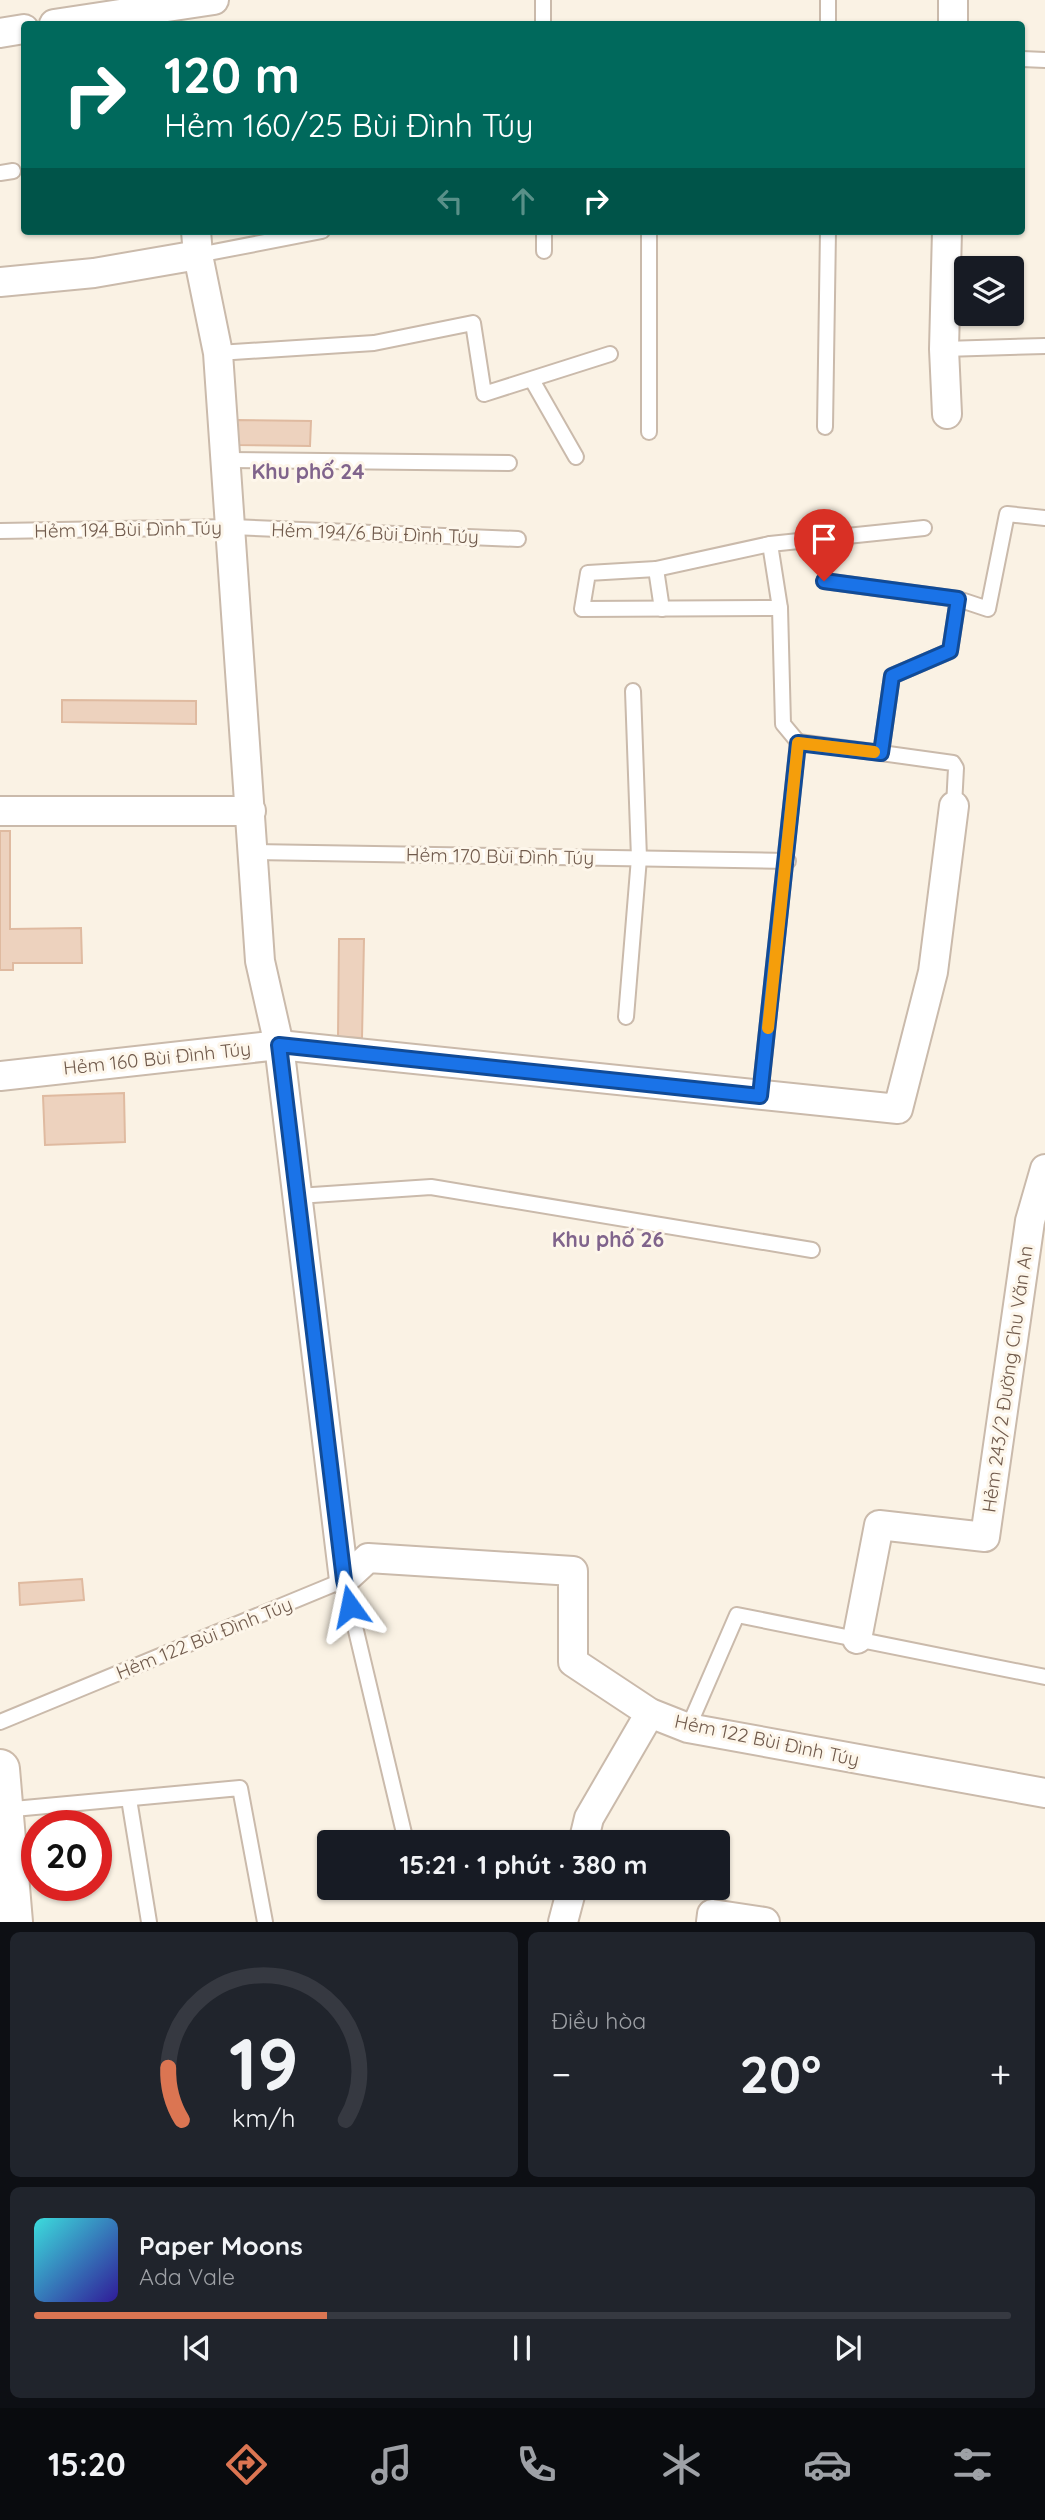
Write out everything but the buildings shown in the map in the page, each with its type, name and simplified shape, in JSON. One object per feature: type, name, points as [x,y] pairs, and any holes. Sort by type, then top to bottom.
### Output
[{"type":"street","points":[[95,21],[178,15],[214,0]]},
{"type":"street","points":[[953,0],[953,21]]},
{"type":"street","points":[[0,33],[21,30]]},
{"type":"street","points":[[947,235],[944,349],[947,414]]},
{"type":"street","points":[[0,282],[94,273],[197,243]]},
{"type":"street","name":"Hẻm 194 Bùi Đình Túy","points":[[197,243],[218,354],[232,527]]},
{"type":"street","points":[[232,527],[260,961],[279,1045],[898,1109],[933,972],[954,806]]},
{"type":"street","points":[[0,811],[251,811]]},
{"type":"street","name":"Hẻm 160 Bùi Đình Túy","points":[[0,1076],[279,1045],[344,1580]]},
{"type":"street","name":"Hẻm 243/2 Đường Chu Văn An","points":[[857,1639],[879,1525],[985,1537],[1030,1221],[1045,1169]]},
{"type":"street","name":"Hẻm 122 Bùi Đình Túy","points":[[344,1580],[369,1558],[573,1571],[573,1662],[650,1713],[688,1728],[1045,1793]]},
{"type":"street","points":[[586,1830],[589,1818],[650,1713]]},
{"type":"street","points":[[0,1769],[1,1810],[13,1922]]},
{"type":"street","points":[[564,1922],[569,1900]]},
{"type":"street","points":[[711,1922],[712,1914],[765,1922]]},
{"type":"lane","points":[[543,0],[543,21]]},
{"type":"lane","points":[[828,0],[828,21]]},
{"type":"lane","points":[[1025,59],[1045,60]]},
{"type":"lane","points":[[197,243],[280,235]]},
{"type":"lane","points":[[544,235],[544,251]]},
{"type":"lane","points":[[649,235],[649,432]]},
{"type":"lane","points":[[825,427],[828,235]]},
{"type":"lane","points":[[218,354],[374,343],[473,323],[484,394],[610,354]]},
{"type":"lane","points":[[944,349],[1045,346]]},
{"type":"lane","points":[[532,380],[576,457]]},
{"type":"lane","points":[[227,460],[509,463]]},
{"type":"lane","points":[[824,581],[958,599],[988,609],[1007,514],[1045,518]]},
{"type":"lane","name":"Hẻm 194 Bùi Đình Túy","points":[[0,531],[232,527]]},
{"type":"lane","name":"Hẻm 194/6 Bùi Đình Túy","points":[[232,527],[518,539]]},
{"type":"lane","points":[[780,608],[582,610],[588,573],[656,569],[770,544],[924,528]]},
{"type":"lane","points":[[760,1096],[788,861],[798,743],[783,724],[780,608],[770,544]]},
{"type":"lane","points":[[656,569],[662,609]]},
{"type":"lane","points":[[881,753],[892,676],[950,651],[958,599]]},
{"type":"lane","points":[[626,1017],[639,859],[634,691]]},
{"type":"lane","points":[[798,743],[953,763],[956,768],[954,806]]},
{"type":"lane","name":"Hẻm 170 Bùi Đình Túy","points":[[253,852],[788,861]]},
{"type":"lane","points":[[298,1196],[431,1187],[812,1250]]},
{"type":"lane","points":[[344,1580],[403,1830]]},
{"type":"lane","name":"Hẻm 122 Bùi Đình Túy","points":[[0,1722],[344,1580]]},
{"type":"lane","points":[[688,1728],[737,1615],[1045,1677]]},
{"type":"lane","points":[[1,1810],[240,1788],[265,1922]]},
{"type":"lane","points":[[129,1799],[149,1922]]},
{"type":"slow traffic","points":[[768,1028],[788,861],[798,743],[874,752]]},
{"type":"district","name":"Khu phố 24","points":[[308,472]]},
{"type":"district","name":"Khu phố 26","points":[[608,1240]]},
{"type":"route","points":[[350,1606],[344,1580],[279,1045],[760,1096],[788,861],[798,743],[881,753],[892,676],[950,651],[958,599],[824,581]]}]
